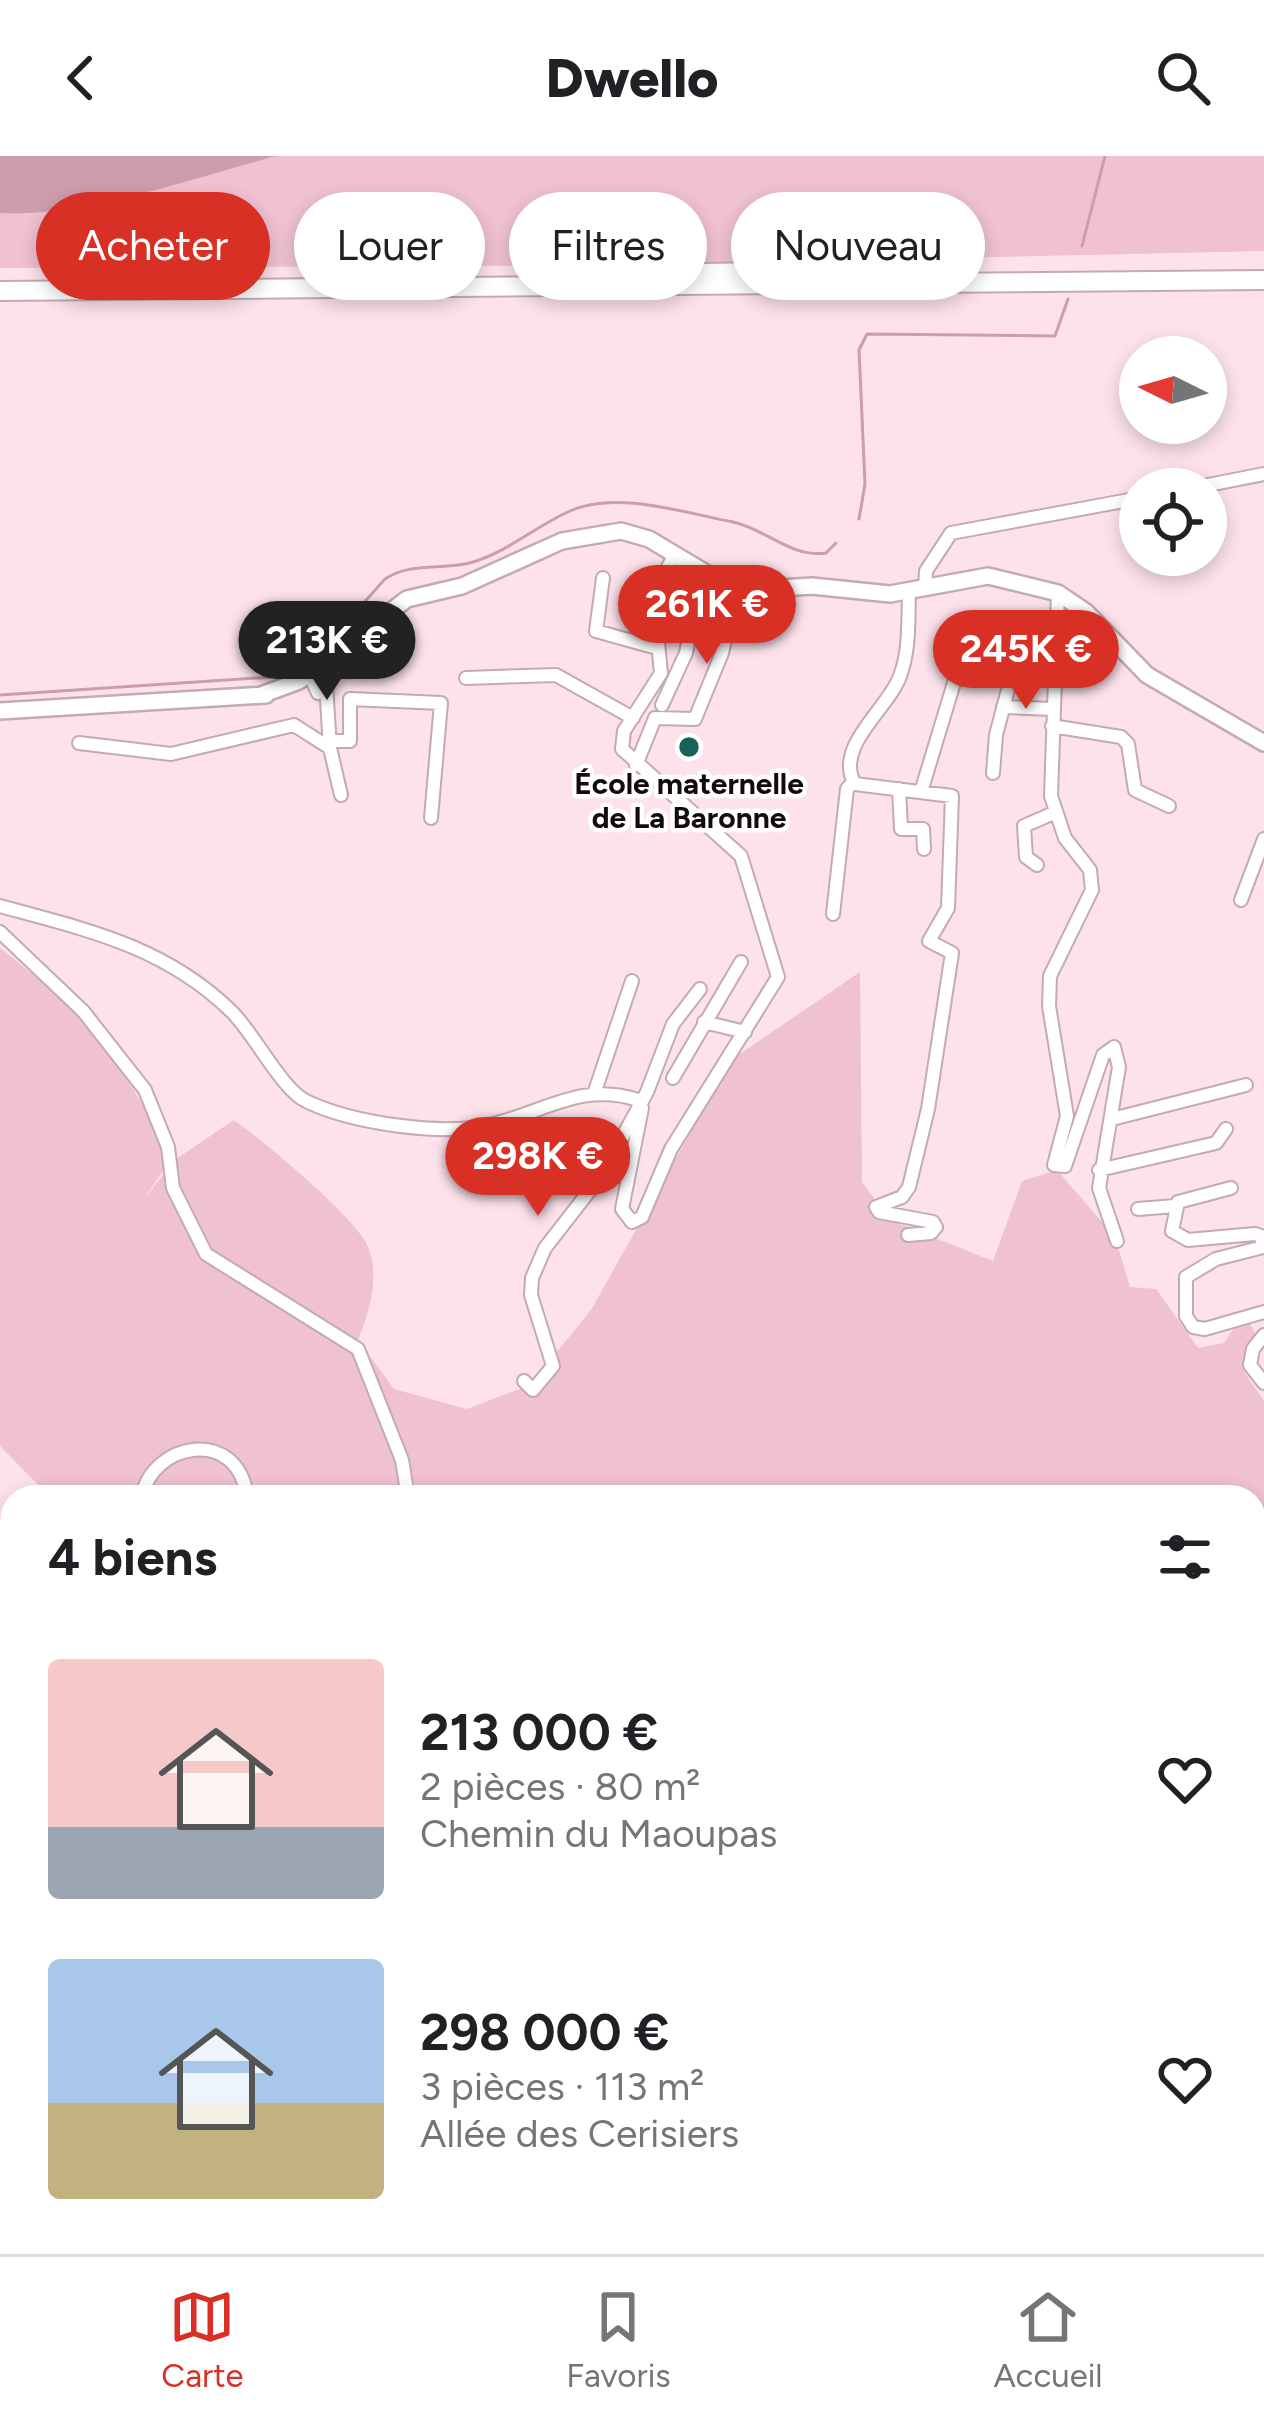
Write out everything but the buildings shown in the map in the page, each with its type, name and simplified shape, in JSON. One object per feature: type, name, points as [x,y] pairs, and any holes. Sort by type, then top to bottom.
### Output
[{"type":"highway","points":[[0,279],[1264,268]]},
{"type":"highway","points":[[0,291],[1264,280]]},
{"type":"main road","points":[[0,711],[261,694],[314,686],[330,661],[407,599],[462,586],[583,535],[637,534],[735,598],[812,586],[879,595],[988,576],[1058,593],[1086,612],[1147,675],[1264,743]]},
{"type":"street","points":[[1227,481],[1264,474]]},
{"type":"street","points":[[853,782],[850,771],[863,731],[900,678],[917,589],[951,533],[1119,502]]},
{"type":"street","points":[[638,1100],[642,1108],[622,1209],[632,1222],[642,1217],[671,1149],[778,977],[741,856],[636,765],[621,741],[661,673],[657,648],[662,582],[675,555]]},
{"type":"street","points":[[603,578],[596,631],[657,648]]},
{"type":"street","points":[[1058,593],[1051,796],[1066,838],[1090,870],[1092,890],[1050,976],[1067,1116],[1054,1166],[1065,1166],[1084,1100],[1098,1078],[1103,1055],[1114,1047],[1119,1067],[1100,1170],[1102,1202],[1117,1241]]},
{"type":"street","points":[[636,765],[655,718],[695,719],[722,653],[735,598],[698,596],[686,653],[662,705]]},
{"type":"street","points":[[993,773],[1003,704],[1020,644]]},
{"type":"street","points":[[921,792],[960,663]]},
{"type":"street","points":[[466,678],[556,675],[633,718]]},
{"type":"street","points":[[314,686],[341,795]]},
{"type":"street","points":[[79,742],[171,754],[294,725],[330,744],[350,741],[350,699],[441,703],[431,818]]},
{"type":"street","points":[[1003,704],[1052,706]]},
{"type":"street","points":[[1052,726],[1125,740],[1135,790],[1169,806]]},
{"type":"street","points":[[853,782],[952,796],[948,908],[929,941],[952,953],[928,1109],[909,1187],[902,1198],[876,1207],[879,1212],[933,1222],[936,1227],[931,1233],[908,1234]]},
{"type":"street","points":[[833,914],[847,789],[853,782]]},
{"type":"street","points":[[899,789],[901,829],[923,829],[924,849]]},
{"type":"street","points":[[1037,865],[1027,857],[1024,826],[1056,812]]},
{"type":"street","points":[[1241,900],[1264,839]]},
{"type":"street","points":[[0,906],[82,924],[182,969],[254,1034],[292,1091],[308,1102],[412,1127],[461,1130],[595,1091],[638,1100]]},
{"type":"street","points":[[0,932],[83,1011],[145,1090],[168,1147],[173,1188],[206,1254],[298,1307],[358,1349],[368,1363],[406,1485]]},
{"type":"street","points":[[673,1078],[741,962]]},
{"type":"street","points":[[595,1091],[632,981]]},
{"type":"street","points":[[524,1381],[533,1390],[553,1366],[531,1294],[532,1278],[545,1248],[602,1176],[638,1100],[647,1092],[673,1024],[700,989]]},
{"type":"street","points":[[704,1022],[745,1032]]},
{"type":"street","points":[[1112,1118],[1246,1085]]},
{"type":"street","points":[[1100,1170],[1216,1143],[1226,1129]]},
{"type":"street","points":[[1138,1209],[1174,1206],[1231,1188]]},
{"type":"street","points":[[1174,1206],[1170,1225],[1181,1239],[1245,1233],[1264,1241],[1259,1252],[1216,1259],[1186,1277],[1189,1323],[1205,1329],[1264,1312]]},
{"type":"street","points":[[1264,1335],[1252,1349],[1250,1365],[1264,1383]]},
{"type":"street","points":[[145,1485],[188,1450],[207,1447],[235,1464],[243,1485]]},
{"type":"shaded area","points":[[0,156],[276,156],[146,192],[36,192],[36,212],[0,213]]},
{"type":"shaded area","points":[[276,156],[1264,156],[1264,251],[985,257],[985,192],[731,192],[731,263],[707,264],[707,192],[509,192],[509,266],[485,266],[485,192],[294,192],[294,267],[270,267],[270,192],[134,192]]},
{"type":"shaded area","points":[[36,209],[36,268],[0,268],[0,213]]},
{"type":"shaded area","points":[[0,948],[79,1018],[138,1096],[170,1161],[143,1200],[176,1159],[234,1120],[355,1228],[373,1265],[370,1304],[358,1340],[394,1389],[467,1409],[530,1385],[591,1310],[731,1060],[860,972],[862,1182],[890,1220],[993,1261],[1022,1181],[1057,1170],[1115,1237],[1130,1287],[1156,1289],[1198,1348],[1224,1343],[1234,1328],[1249,1322],[1255,1333],[1243,1370],[1264,1401],[1264,1485],[38,1485],[0,1446]]},
{"type":"waterway","points":[[1082,246],[1105,156]]},
{"type":"waterway","points":[[859,519],[865,484],[859,350],[867,334],[1055,336],[1068,299]]},
{"type":"waterway","points":[[0,695],[287,676],[312,661],[395,573],[462,565],[486,557],[588,505],[629,503],[694,514],[745,526],[813,553],[826,553],[836,543]]},
{"type":"place","name":"École maternelle de La Baronne","points":[[689,747]]}]
